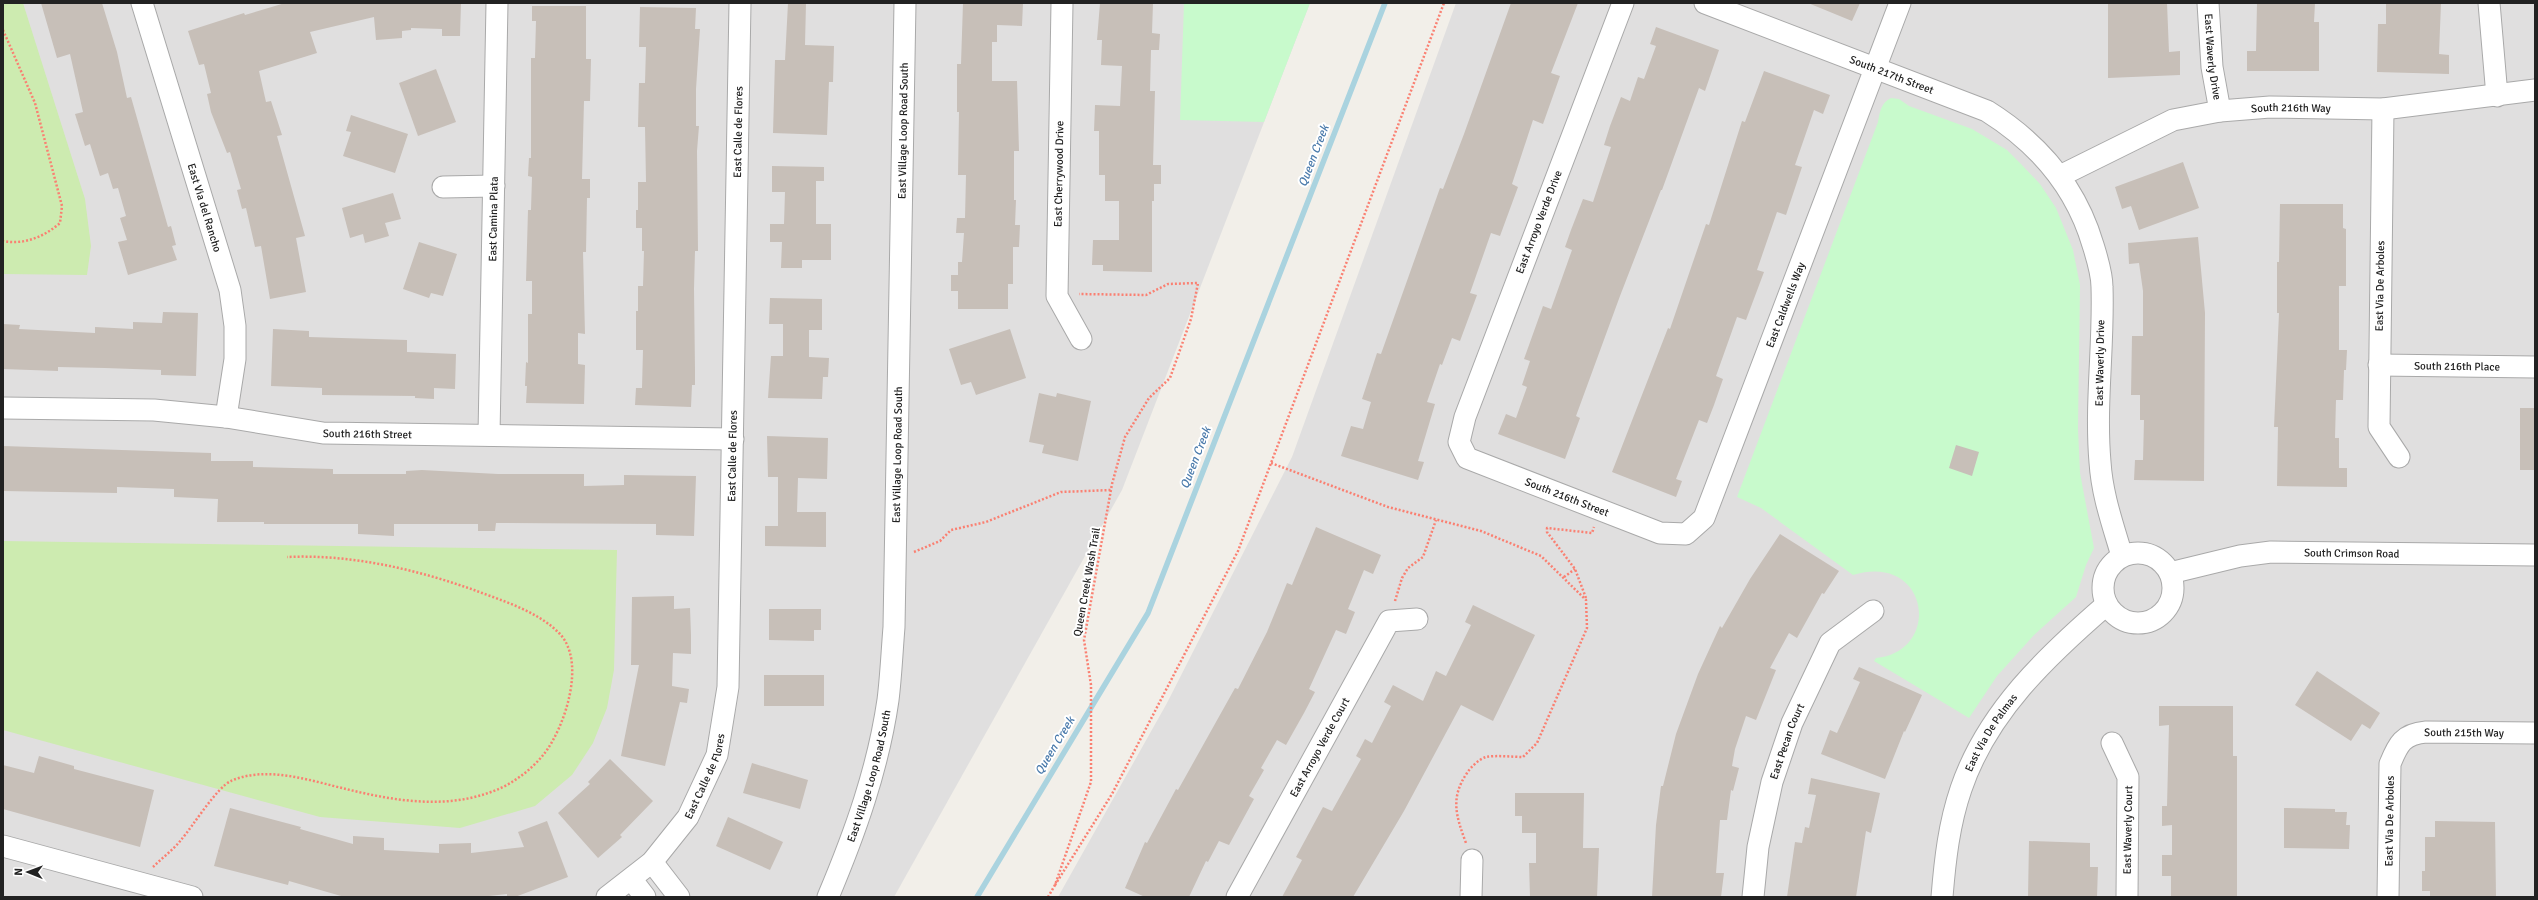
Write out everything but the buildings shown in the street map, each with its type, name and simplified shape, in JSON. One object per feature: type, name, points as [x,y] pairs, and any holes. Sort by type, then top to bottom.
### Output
[{"type":"street","name":"East Camina Plata","points":[[489,435],[497,3]]},
{"type":"street","name":"East Calle de Flores","points":[[607,897],[632,880],[652,862],[688,817],[716,755],[728,687],[740,3]]},
{"type":"street","name":"East Village Loop Road South","points":[[828,897],[854,834],[874,766],[888,700],[894,627],[905,3]]},
{"type":"street","name":"East Cherrywood Drive","points":[[1057,296],[1062,3]]},
{"type":"street","name":"East Arroyo Verde Drive","points":[[1459,442],[1465,416],[1623,3]]},
{"type":"street","name":"South 217th Street","points":[[1705,3],[1987,111],[2021,135],[2060,176]]},
{"type":"street","name":"East Caldwells Way","points":[[1686,534],[1704,518],[1900,3]]},
{"type":"street","name":"East Waverly Drive","points":[[2208,3],[2212,67],[2220,111]]},
{"type":"street","points":[[2489,3],[2497,96]]},
{"type":"street","name":"East Via del Rancho","points":[[146,4],[230,290],[235,326],[235,359],[226,418]]},
{"type":"street","name":"South 216th Way","points":[[2060,176],[2173,120],[2220,111],[2270,107],[2384,109],[2497,96],[2535,90]]},
{"type":"street","name":"East Via De Arboles","points":[[2384,109],[2379,427],[2399,457]]},
{"type":"street","name":"East Waverly Drive","points":[[2060,176],[2082,214],[2090,236],[2102,285],[2100,463],[2104,493],[2122,556]]},
{"type":"street","points":[[443,187],[494,186]]},
{"type":"street","points":[[1057,296],[1081,339]]},
{"type":"street","name":"South 216th Place","points":[[2379,365],[2535,367]]},
{"type":"street","name":"South 216th Street","points":[[3,408],[154,410],[226,418],[323,433],[733,439]]},
{"type":"street","name":"South 216th Street","points":[[1459,442],[1467,458],[1660,533],[1686,534]]},
{"type":"street","name":"South Crimson Road","points":[[2170,573],[2240,556],[2271,552],[2535,556]]},
{"type":"street","points":[[2133,553],[2155,557],[2170,573],[2173,583],[2171,600],[2163,614],[2154,620],[2143,624],[2127,622],[2113,614],[2106,605],[2102,594],[2106,572],[2122,556],[2133,553]]},
{"type":"street","name":"East Via De Palmas","points":[[1942,897],[1948,840],[1954,812],[1972,762],[2015,693],[2056,648],[2106,605]]},
{"type":"street","name":"East Pecan Court","points":[[1753,897],[1758,847],[1772,782],[1792,723],[1830,643],[1873,611]]},
{"type":"street","points":[[1389,621],[1417,619]]},
{"type":"street","name":"East Arroyo Verde Court","points":[[1237,897],[1389,621]]},
{"type":"street","name":"South 215th Way","points":[[2397,746],[2412,734],[2426,732],[2535,733]]},
{"type":"street","name":"East Waverly Court","points":[[2112,743],[2128,777],[2127,897]]},
{"type":"street","name":"East Via De Arboles","points":[[2388,897],[2390,764],[2397,746]]},
{"type":"street","points":[[3,846],[192,897]]},
{"type":"street","points":[[1471,897],[1472,860]]},
{"type":"street","points":[[652,862],[678,897]]},
{"type":"street","points":[[632,880],[645,897]]},
{"type":"path","points":[[1055,885],[1112,794],[1173,680],[1238,551],[1444,3]]},
{"type":"path","points":[[3,30],[35,103],[62,206],[60,224],[49,232],[18,244],[3,241]]},
{"type":"path","name":"Queen Creek Wash Trail","points":[[1048,897],[1055,885],[1091,782],[1091,685],[1084,640],[1111,490],[1125,437],[1150,398],[1170,378],[1191,319],[1198,283],[1168,284],[1146,295],[1084,293],[1057,296]]},
{"type":"path","points":[[1271,463],[1388,507],[1481,531],[1540,556],[1564,577],[1586,600]]},
{"type":"path","points":[[895,556],[924,550],[940,541],[951,530],[986,522],[1061,492],[1111,490]]},
{"type":"path","points":[[1472,860],[1458,822],[1456,804],[1458,787],[1471,767],[1485,757],[1523,757],[1537,743],[1587,628],[1586,600],[1575,569],[1560,546],[1547,532],[1547,528],[1592,533],[1600,510]]},
{"type":"path","points":[[1389,621],[1402,578],[1408,568],[1423,557],[1436,520]]},
{"type":"path","points":[[146,885],[152,867],[179,842],[220,789],[230,781],[248,776],[281,775],[303,777],[397,799],[423,802],[448,802],[496,790],[521,777],[543,756],[556,736],[565,712],[573,674],[571,653],[560,634],[540,618],[498,600],[422,573],[342,559],[308,556],[287,557]]},
{"type":"path","points":[[1564,577],[1575,569]]},
{"type":"shaded area","points":[[3,3],[1310,3],[1122,490],[894,897],[3,897]]},
{"type":"shaded area","points":[[1456,3],[2535,3],[2535,897],[1058,897],[1167,703],[1292,457]]},
{"type":"green space","points":[[3,3],[23,3],[85,199],[91,246],[87,275],[3,274]]},
{"type":"green space","points":[[1184,3],[1310,3],[1264,122],[1180,120]]},
{"type":"green space","points":[[1891,98],[1899,99],[1909,106],[1972,129],[2007,150],[2040,184],[2056,208],[2073,250],[2080,285],[2078,429],[2080,473],[2094,548],[2086,565],[2076,597],[2034,635],[1997,676],[1969,718],[1874,661],[1876,658],[1897,651],[1911,639],[1918,623],[1918,605],[1911,589],[1898,577],[1879,572],[1853,575],[1761,508],[1737,497],[1878,122],[1879,114],[1885,102]]},
{"type":"green space","points":[[3,541],[617,550],[614,670],[607,708],[593,743],[572,775],[535,806],[460,828],[320,817],[3,730]]},
{"type":"waterway","name":"Queen Creek","points":[[977,897],[1148,613],[1385,3]]}]
